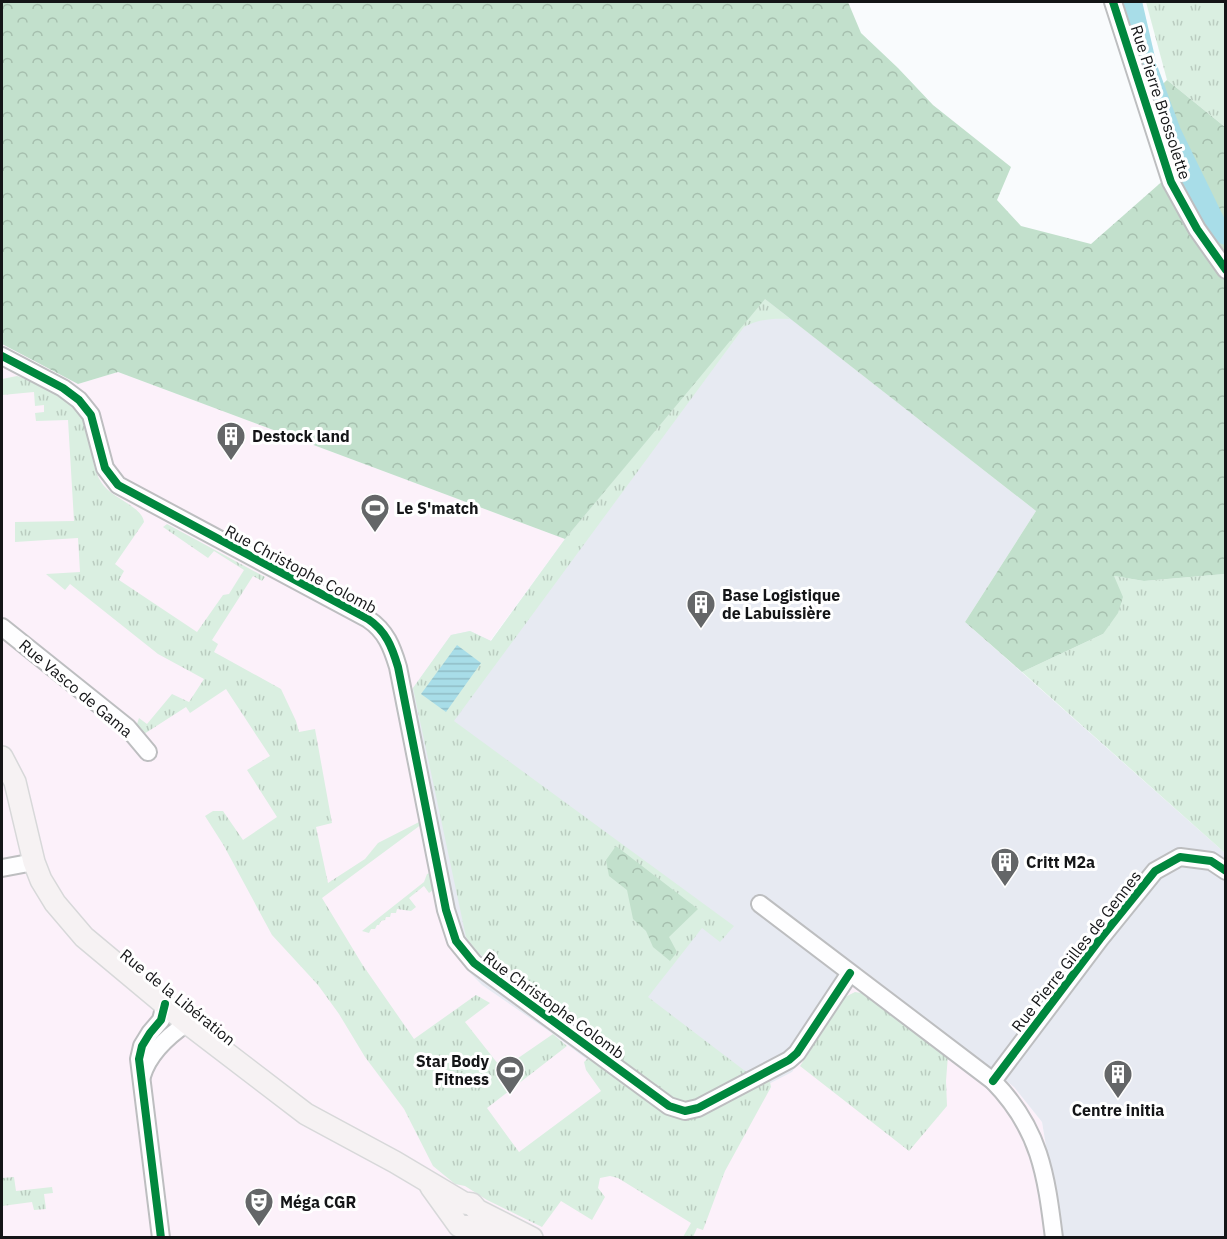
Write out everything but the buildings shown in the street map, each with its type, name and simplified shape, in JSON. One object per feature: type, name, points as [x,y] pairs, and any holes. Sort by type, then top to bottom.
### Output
[{"type":"main road","name":"Rue de la Libération","points":[[2,757],[15,782],[34,862],[41,880],[55,903],[84,936],[187,1023],[306,1114],[427,1182],[465,1220],[532,1238]]},
{"type":"main road","points":[[465,1220],[501,1230],[514,1238]]},
{"type":"street","name":"Rue Pierre Brossolette","points":[[1113,2],[1171,182],[1197,229],[1226,270]]},
{"type":"street","name":"Rue Christophe Colomb","points":[[2,357],[63,388],[79,400],[90,415],[105,468],[118,485],[368,619],[381,629],[391,646],[398,667],[446,910],[456,941],[474,963],[669,1106],[685,1111],[698,1108],[789,1060],[797,1053],[850,973]]},
{"type":"street","name":"Rue Vasco de Gama","points":[[2,627],[127,727],[147,752]]},
{"type":"street","name":"Rue Pierre Gilles de Gennes","points":[[993,1081],[1100,939],[1155,871],[1180,857],[1211,861],[1226,871]]},
{"type":"street","points":[[2,868],[34,862]]},
{"type":"street","points":[[760,904],[993,1081],[1015,1107],[1034,1140],[1046,1180],[1054,1238]]},
{"type":"street","points":[[161,1238],[139,1059],[142,1046],[161,1020],[165,1004]]},
{"type":"street","points":[[141,1080],[145,1067],[158,1047],[187,1023]]},
{"type":"shaded area","points":[[764,298],[1036,511],[965,622],[1225,853],[1225,1237],[1061,1237],[1042,1122],[1014,1087],[861,968],[792,1072],[703,1118],[657,1112],[553,1034],[482,985],[465,968],[451,946],[443,920],[395,703],[413,688],[451,635],[470,631],[491,641],[565,539]]},
{"type":"shaded area","points":[[2,344],[78,384],[118,372],[565,539],[490,641],[470,631],[451,635],[413,688],[395,703],[451,946],[465,968],[482,985],[553,1034],[656,1112],[703,1118],[792,1072],[861,968],[1014,1087],[1042,1122],[1061,1237],[2,1237]]},
{"type":"green space","points":[[2,2],[848,2],[861,33],[933,105],[1011,167],[997,200],[1021,226],[1091,244],[1166,178],[1145,101],[1167,80],[1225,127],[1225,574],[1144,581],[1114,576],[1123,597],[1118,613],[1103,634],[1022,672],[965,622],[1036,511],[765,299],[565,539],[118,372],[78,384],[2,344]]},
{"type":"green space","points":[[1146,2],[1225,2],[1225,127],[1167,80]]},
{"type":"green space","points":[[764,298],[790,319],[767,320],[744,327],[454,721],[734,926],[720,942],[702,928],[648,997],[749,1074],[696,1101],[685,1103],[671,1098],[477,952],[466,937],[413,688],[451,635],[470,631],[491,641],[565,539]]},
{"type":"green space","points":[[17,376],[59,395],[78,410],[88,429],[94,466],[104,486],[133,507],[142,517],[144,522],[115,564],[124,571],[119,580],[197,632],[223,595],[229,594],[244,570],[214,551],[208,558],[163,527],[167,524],[265,577],[262,581],[253,576],[212,640],[218,644],[214,652],[281,689],[299,732],[315,729],[332,823],[316,827],[328,883],[365,859],[378,843],[421,821],[422,824],[322,898],[362,964],[414,1039],[476,995],[490,1003],[465,1022],[502,1069],[553,1034],[567,1046],[487,1108],[519,1152],[601,1091],[586,1070],[584,1062],[587,1059],[591,1059],[675,1115],[766,1079],[770,1082],[771,1087],[725,1171],[703,1230],[697,1228],[693,1237],[683,1237],[691,1223],[618,1178],[610,1176],[600,1178],[598,1188],[605,1197],[592,1220],[561,1201],[542,1227],[487,1200],[465,1186],[455,1184],[433,1166],[404,1109],[365,1057],[339,1014],[318,985],[272,935],[224,846],[205,816],[213,811],[223,811],[243,840],[277,817],[247,770],[270,756],[226,689],[190,713],[186,707],[144,734],[136,727],[139,718],[147,724],[172,694],[189,702],[204,679],[158,654],[70,584],[65,590],[46,574],[80,572],[78,538],[15,542],[15,522],[74,521],[68,420],[36,421],[35,413],[44,412],[44,405],[35,406],[34,392],[2,395],[2,379]]},
{"type":"green space","points":[[1225,574],[1225,853],[1022,672],[1103,634],[1114,576],[1144,581]]},
{"type":"green space","points":[[616,846],[698,909],[669,937],[677,952],[670,961],[653,947],[646,931],[633,919],[627,890],[609,876],[606,860]]},
{"type":"green space","points":[[433,872],[436,888],[429,893],[424,886],[409,898],[416,907],[411,911],[397,909],[396,913],[391,913],[390,917],[386,917],[369,933],[362,931],[424,882],[427,874]]},
{"type":"green space","points":[[855,992],[867,994],[948,1055],[947,1106],[909,1151],[800,1066],[845,997]]},
{"type":"green space","points":[[14,1177],[16,1191],[52,1187],[53,1193],[44,1194],[46,1209],[34,1210],[32,1202],[2,1206],[2,1178]]},
{"type":"water","points":[[457,645],[481,663],[446,712],[421,694]]},
{"type":"waterway","points":[[1131,2],[1146,67],[1170,132],[1215,224],[1226,234]]},
{"type":"cycle path","points":[[1113,2],[1171,182],[1197,229],[1226,270]]},
{"type":"cycle path","points":[[2,356],[63,388],[79,400],[91,415],[105,468],[118,485],[368,619],[384,634],[398,667],[446,910],[456,941],[474,963],[669,1106],[685,1111],[698,1108],[789,1060],[797,1053],[850,973]]},
{"type":"cycle path","points":[[993,1081],[1100,939],[1155,871],[1180,857],[1211,861],[1226,871]]},
{"type":"cycle path","points":[[161,1238],[139,1059],[142,1046],[161,1020],[165,1004]]},
{"type":"place","name":"Destock land","points":[[231,462]]},
{"type":"place","name":"Le S'match","points":[[375,534]]},
{"type":"place","name":"Base Logistique de Labuissière","points":[[701,630]]},
{"type":"place","name":"Critt M2a","points":[[1005,888]]},
{"type":"place","name":"Star Body Fitness","points":[[510,1096]]},
{"type":"place","name":"Centre initia","points":[[1118,1100]]},
{"type":"place","name":"Méga CGR","points":[[259,1228]]}]
